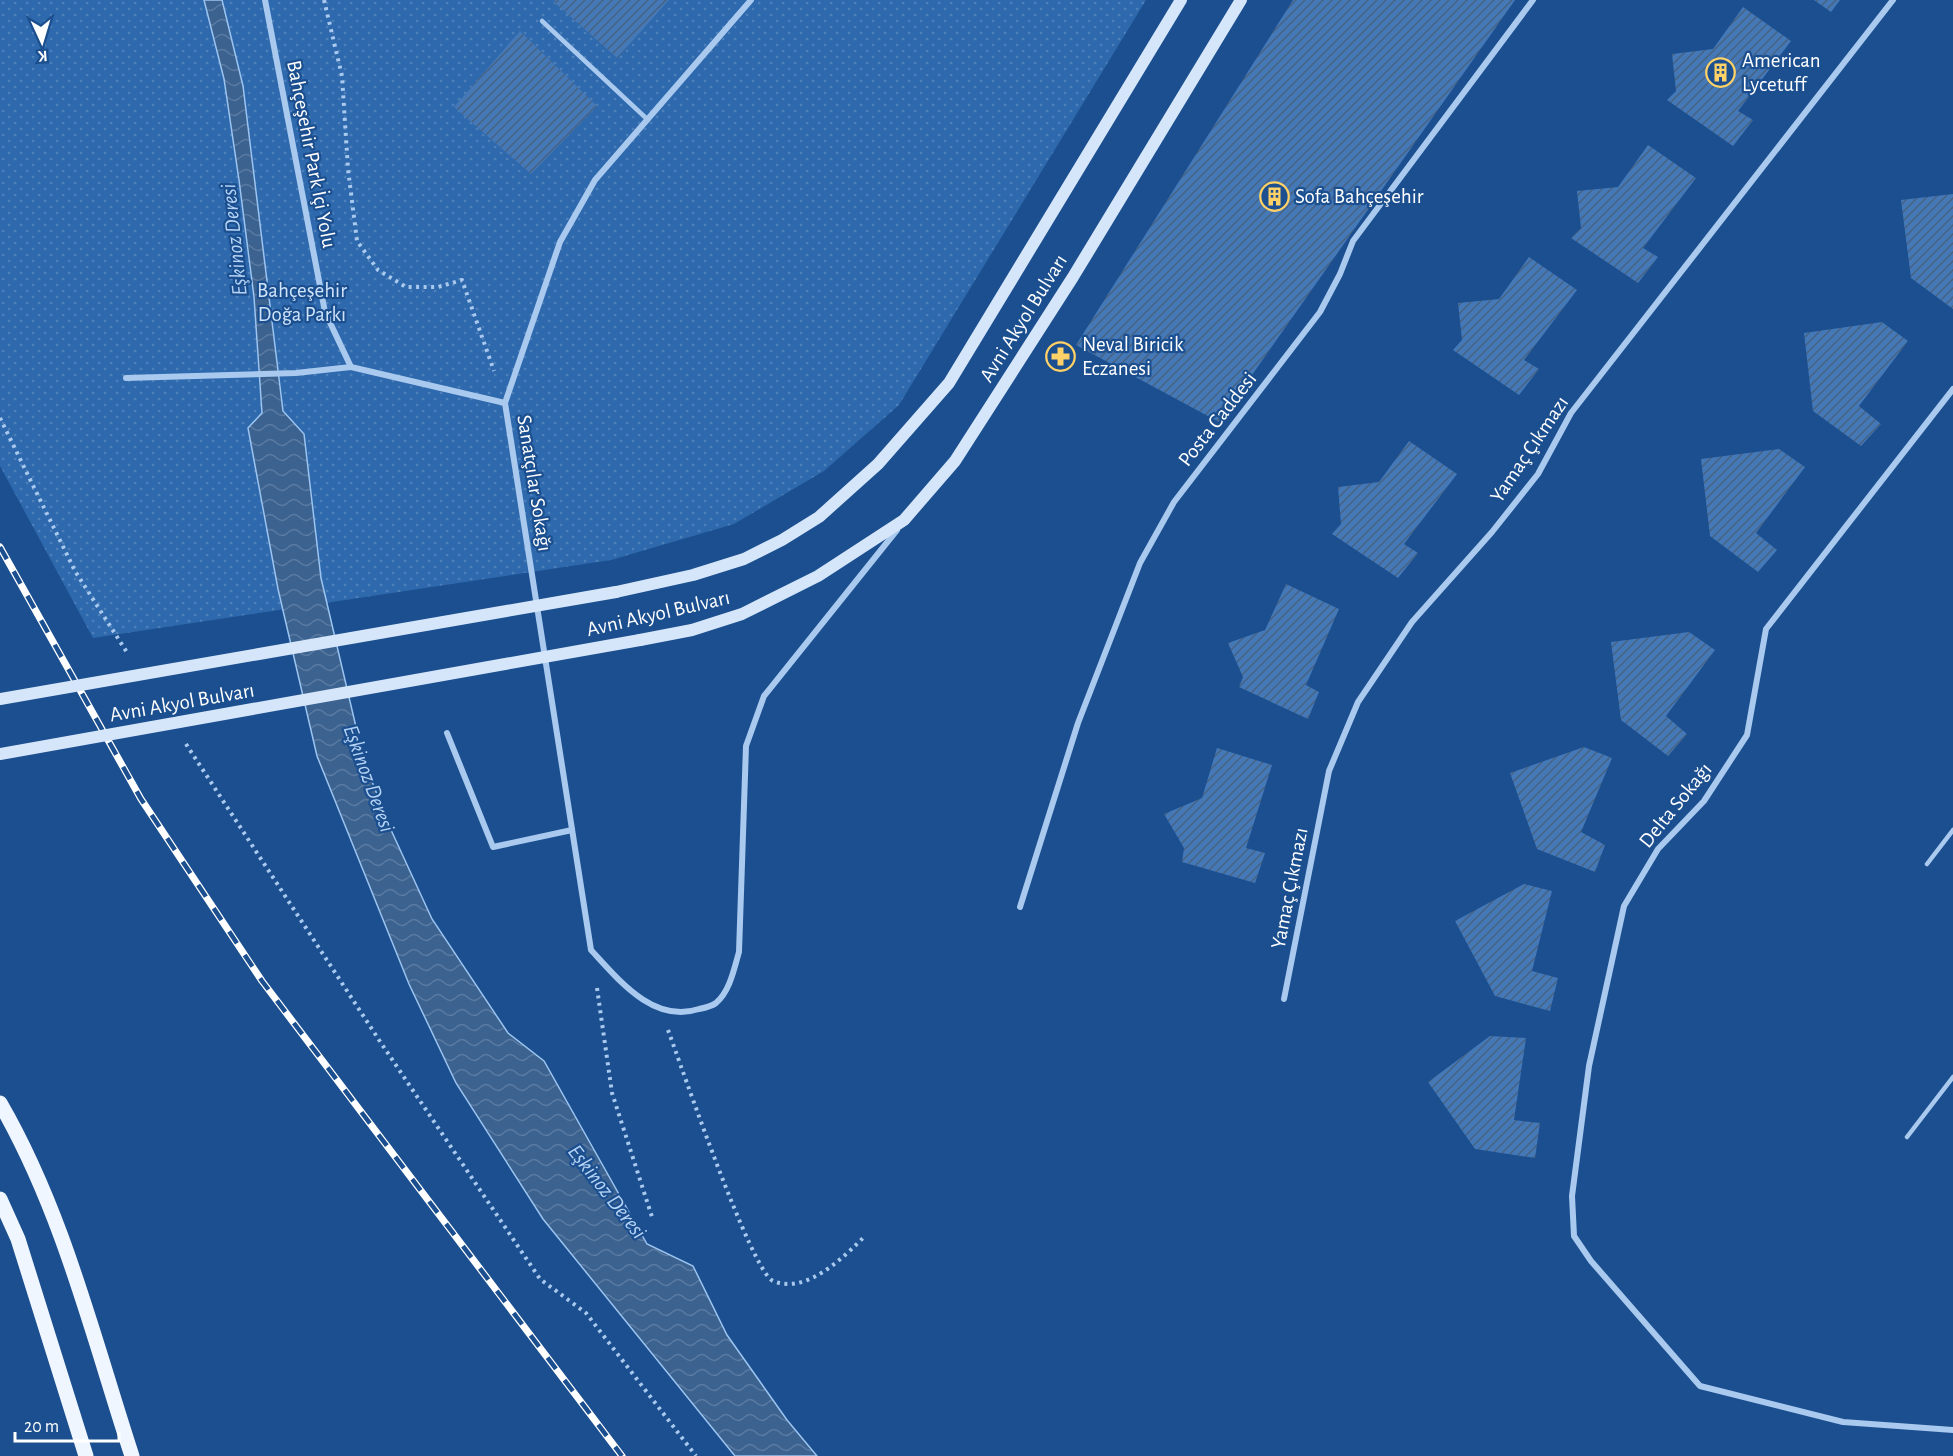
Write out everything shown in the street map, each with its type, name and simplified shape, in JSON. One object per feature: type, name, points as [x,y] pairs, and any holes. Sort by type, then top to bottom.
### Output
[{"type":"main road","name":"Avni Akyol Bulvarı","points":[[0,699],[616,592],[693,575],[753,554],[819,516],[878,464],[949,383],[1181,0]]},
{"type":"main road","name":"Avni Akyol Bulvarı","points":[[0,753],[692,630],[742,614],[818,576],[904,520],[955,461],[1072,277],[1241,0]]},
{"type":"main road","points":[[0,1103],[14,1127],[69,1256],[132,1456]]},
{"type":"main road","points":[[0,1199],[18,1239],[86,1456]]},
{"type":"street","name":"Bahçeşehir Park İçi Yolu","points":[[265,0],[325,312],[351,367]]},
{"type":"street","name":"Sanatçılar Sokağı","points":[[591,950],[505,403],[560,242],[595,180],[751,0]]},
{"type":"street","name":"Posta Caddesi","points":[[1020,907],[1078,723],[1140,562],[1168,512],[1320,312],[1340,274],[1353,241],[1533,0]]},
{"type":"street","name":"Yamaç Çıkmazı","points":[[1284,999],[1329,771],[1358,702],[1412,622],[1492,532],[1531,482],[1571,413],[1893,0]]},
{"type":"street","points":[[126,378],[296,374],[351,367],[505,403]]},
{"type":"street","name":"Delta Sokağı","points":[[1953,389],[1766,629],[1747,735],[1704,801],[1658,849],[1624,906],[1589,1066],[1572,1196],[1574,1236],[1591,1261],[1700,1386],[1843,1422],[1953,1430]]},
{"type":"street","points":[[591,950],[625,987],[660,1010],[690,1012],[715,1004],[729,984],[739,952],[746,746],[754,720],[764,696],[904,520]]},
{"type":"street","points":[[447,733],[493,847],[572,830]]},
{"type":"lane","points":[[542,21],[647,119]]},
{"type":"lane","points":[[1927,864],[1953,830]]},
{"type":"lane","points":[[1907,1137],[1953,1077]]},
{"type":"path","points":[[324,0],[342,76],[348,170],[357,241],[378,270],[406,287],[438,287],[462,279],[505,403]]},
{"type":"path","points":[[0,418],[75,571],[131,658]]},
{"type":"path","points":[[181,736],[375,1033],[540,1279],[586,1313],[696,1456]]},
{"type":"path","points":[[591,950],[612,1093],[653,1220]]},
{"type":"path","points":[[660,1010],[720,1172],[760,1266],[771,1280],[792,1286],[838,1264],[865,1236]]},
{"type":"green space","name":"Bahçeşehir Doğa Parkı","points":[[0,0],[1146,0],[899,405],[824,471],[734,524],[611,560],[93,638],[0,466]]},
{"type":"water","name":"Eşkinoz Deresi","points":[[204,0],[222,0],[243,86],[283,411],[304,434],[321,578],[364,761],[391,830],[432,919],[508,1033],[544,1061],[647,1244],[693,1266],[727,1335],[787,1420],[817,1456],[735,1456],[543,1219],[456,1083],[409,984],[317,756],[278,589],[248,428],[262,413],[254,297],[224,79]]},
{"type":"building","points":[[555,0],[669,0],[617,58],[554,2]]},
{"type":"building","name":"Sofa Bahçeşehir","points":[[1293,0],[1515,0],[1219,422],[1076,345]]},
{"type":"building","points":[[1814,0],[1840,0],[1831,12]]},
{"type":"building","name":"American Lycetuff","points":[[1743,7],[1791,41],[1738,111],[1753,120],[1733,146],[1667,100],[1676,91],[1672,54],[1713,49]]},
{"type":"building","points":[[520,31],[597,106],[531,174],[454,107]]},
{"type":"building","points":[[1648,145],[1696,178],[1643,248],[1658,257],[1638,283],[1571,238],[1581,228],[1577,191],[1618,187]]},
{"type":"building","points":[[1953,194],[1953,309],[1911,278],[1901,200]]},
{"type":"building","points":[[1529,257],[1577,290],[1524,360],[1539,369],[1519,395],[1453,350],[1462,340],[1458,303],[1499,299]]},
{"type":"building","points":[[1882,322],[1908,341],[1859,406],[1881,424],[1861,446],[1813,411],[1804,333]]},
{"type":"building","points":[[1409,441],[1457,474],[1404,544],[1418,553],[1398,578],[1332,534],[1341,524],[1338,487],[1379,482]]},
{"type":"building","points":[[1779,449],[1805,467],[1756,533],[1777,550],[1758,572],[1710,536],[1701,459]]},
{"type":"building","points":[[1286,584],[1339,609],[1306,685],[1319,692],[1308,719],[1239,687],[1243,677],[1228,643],[1265,630]]},
{"type":"building","points":[[1689,632],[1715,650],[1666,716],[1687,734],[1668,756],[1621,720],[1611,642]]},
{"type":"building","points":[[1584,747],[1612,758],[1581,832],[1605,845],[1595,872],[1537,849],[1510,773]]},
{"type":"building","points":[[1217,748],[1272,765],[1246,848],[1265,853],[1255,883],[1182,862],[1184,848],[1164,814],[1202,798]]},
{"type":"building","points":[[1524,884],[1552,891],[1532,971],[1558,978],[1550,1011],[1495,996],[1455,921]]},
{"type":"building","points":[[1490,1036],[1526,1038],[1514,1120],[1540,1123],[1535,1158],[1475,1149],[1428,1082]]},
{"type":"railway","points":[[0,547],[141,799],[262,981],[622,1456]]},
{"type":"place","name":"American Lycetuff","points":[[1721,72]]},
{"type":"place","name":"Sofa Bahçeşehir","points":[[1274,196]]},
{"type":"place","name":"Neval Biricik Eczanesi","points":[[1061,356]]}]
